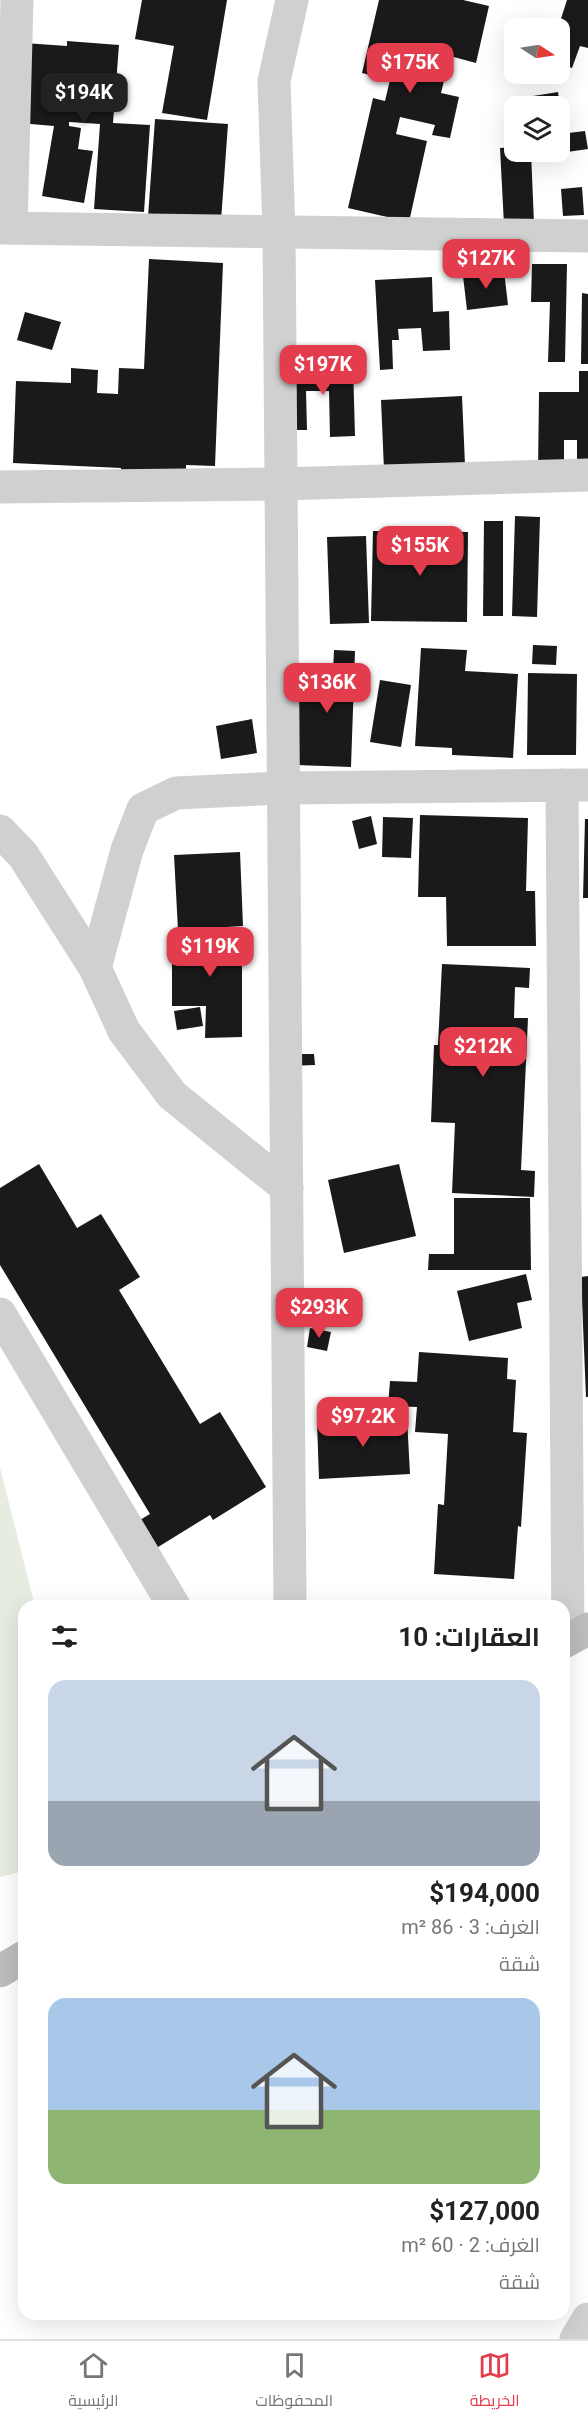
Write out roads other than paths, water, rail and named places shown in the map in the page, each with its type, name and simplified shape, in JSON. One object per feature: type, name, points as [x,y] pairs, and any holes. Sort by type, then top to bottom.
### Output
[{"type":"main road","points":[[0,1971],[18,1960]]},
{"type":"street","points":[[17,0],[5,228],[588,236]]},
{"type":"street","points":[[290,1600],[279,232],[274,81],[292,0]]},
{"type":"street","points":[[0,487],[281,484],[588,475]]},
{"type":"street","points":[[95,968],[127,850],[143,809],[176,793],[284,788],[575,785],[573,1637]]},
{"type":"street","points":[[0,831],[23,855],[95,968],[124,1031],[172,1095],[287,1188]]},
{"type":"street","points":[[0,1314],[170,1600]]},
{"type":"street","points":[[576,2339],[588,2319]]}]
